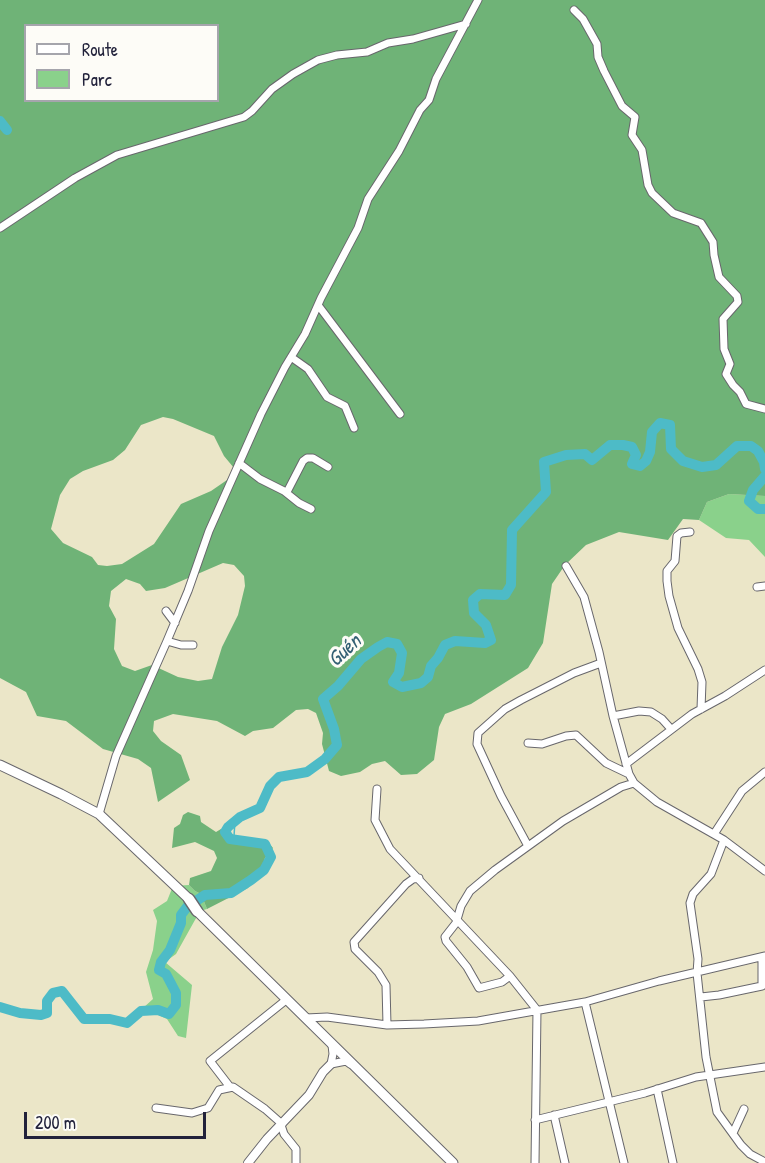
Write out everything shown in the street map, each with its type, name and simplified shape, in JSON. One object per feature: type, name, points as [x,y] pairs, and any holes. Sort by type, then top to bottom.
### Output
[{"type":"main road","points":[[0,765],[99,814],[189,899],[196,911],[453,1163]]},
{"type":"street","points":[[99,814],[116,756],[188,591],[209,531],[269,397],[305,334],[358,228],[368,199],[399,151],[420,110],[429,100],[436,79],[478,0]]},
{"type":"street","points":[[574,10],[584,19],[597,44],[598,57],[603,71],[622,106],[635,117],[632,135],[642,150],[648,185],[652,193],[673,213],[701,223],[713,242],[719,277],[737,296],[738,302],[723,319],[724,349],[730,364],[726,374],[746,404],[765,409]]},
{"type":"street","points":[[0,228],[106,160],[128,151],[244,117],[272,89],[318,60],[337,55],[367,52],[388,43],[413,39],[466,24]]},
{"type":"street","points":[[318,305],[400,414]]},
{"type":"street","points":[[291,357],[308,369],[327,397],[345,406],[354,428]]},
{"type":"street","points":[[287,492],[304,459],[313,458],[328,467]]},
{"type":"street","points":[[239,463],[260,479],[287,492],[299,503],[311,509]]},
{"type":"street","points":[[690,532],[677,536],[675,561],[667,572],[667,580],[678,628],[702,682],[701,709]]},
{"type":"street","points":[[566,566],[584,597],[613,717],[629,774],[634,783],[657,802],[724,840],[765,871]]},
{"type":"street","points":[[757,587],[765,586]]},
{"type":"street","points":[[166,611],[175,622]]},
{"type":"street","points":[[167,641],[181,645],[193,645]]},
{"type":"street","points":[[528,846],[477,744],[478,733],[505,709],[574,673],[601,663]]},
{"type":"street","points":[[626,764],[671,729],[765,670]]},
{"type":"street","points":[[613,717],[639,711],[651,712],[671,729]]},
{"type":"street","points":[[528,743],[542,744],[576,735],[602,759],[629,774]]},
{"type":"street","points":[[714,834],[742,791],[765,772]]},
{"type":"street","points":[[510,976],[502,982],[479,988],[445,939],[456,923],[461,906],[470,891],[563,821],[621,787],[634,783]]},
{"type":"street","points":[[377,789],[375,820],[390,849],[510,976],[537,1010],[535,1163]]},
{"type":"street","points":[[724,840],[711,874],[691,898],[691,919],[698,959],[697,973],[709,1075],[717,1112],[741,1145],[760,1162]]},
{"type":"street","points":[[387,1025],[386,985],[378,972],[355,949],[354,942],[406,884],[419,878]]},
{"type":"street","points":[[306,1018],[327,1017],[387,1025],[478,1021],[585,1002],[659,981],[764,956],[762,986],[701,997]]},
{"type":"street","points":[[231,1087],[210,1061],[286,1000]]},
{"type":"street","points":[[585,1002],[624,1163]]},
{"type":"street","points":[[331,1064],[332,1045]]},
{"type":"street","points":[[248,1163],[309,1095],[323,1072],[331,1064],[345,1061],[351,1064]]},
{"type":"street","points":[[535,1120],[709,1075],[765,1067]]},
{"type":"street","points":[[156,1107],[186,1114],[202,1111],[208,1108],[219,1090],[231,1087],[237,1089],[281,1125],[284,1134],[293,1142],[298,1163]]},
{"type":"street","points":[[657,1089],[674,1163]]},
{"type":"street","points":[[734,1133],[744,1109]]},
{"type":"street","points":[[554,1115],[565,1163]]},
{"type":"green space","points":[[0,0],[765,0],[765,496],[729,494],[707,502],[699,520],[683,519],[668,540],[619,532],[586,545],[565,565],[552,584],[543,643],[528,668],[471,704],[445,714],[439,727],[434,760],[417,774],[401,775],[385,761],[372,764],[360,772],[341,776],[329,771],[322,744],[323,733],[316,713],[308,709],[296,710],[273,728],[253,731],[245,736],[217,721],[173,714],[154,721],[153,731],[161,741],[181,755],[190,780],[158,802],[151,768],[138,759],[103,749],[66,721],[37,716],[26,692],[0,678]],"holes":[[[163,417],[214,436],[224,456],[234,468],[227,480],[211,491],[181,504],[154,544],[122,564],[98,565],[92,557],[63,543],[51,529],[60,495],[70,479],[83,471],[113,460],[125,450],[141,425]],[[223,563],[234,565],[244,576],[245,586],[238,615],[222,647],[212,679],[198,681],[178,677],[152,665],[135,671],[122,666],[114,649],[116,619],[109,606],[111,591],[126,579],[140,584],[146,591],[165,588]]]},
{"type":"green space","points":[[729,494],[765,496],[765,557],[749,540],[726,538],[699,520],[707,502]]},
{"type":"green space","points":[[188,812],[200,816],[201,822],[216,832],[221,829],[236,836],[267,841],[273,848],[248,888],[207,909],[201,894],[189,885],[190,878],[211,871],[217,858],[214,851],[195,842],[172,848],[174,828],[180,824],[183,815]]},
{"type":"green space","points":[[189,885],[201,894],[207,909],[200,911],[176,954],[165,962],[192,985],[186,1038],[178,1036],[167,1019],[143,1008],[153,999],[146,972],[153,950],[157,921],[153,910],[167,901],[173,886]]},
{"type":"waterway","points":[[0,121],[7,130]]},
{"type":"waterway","name":"Guén","points":[[0,1007],[20,1013],[41,1015],[47,1013],[47,1001],[53,993],[62,991],[84,1019],[110,1019],[127,1023],[141,1011],[158,1010],[169,1014],[176,1005],[176,993],[166,974],[159,970],[181,923],[181,915],[187,907],[205,895],[231,893],[264,870],[271,857],[265,844],[230,839],[225,832],[228,827],[240,817],[260,808],[270,786],[279,777],[307,772],[325,759],[337,745],[323,699],[338,686],[361,659],[387,642],[397,644],[402,653],[399,673],[393,682],[402,687],[421,683],[428,677],[431,666],[445,645],[455,641],[485,643],[491,640],[486,625],[474,613],[473,600],[480,594],[505,595],[511,585],[512,530],[546,492],[544,462],[566,455],[585,454],[592,460],[610,445],[623,445],[632,447],[636,455],[632,464],[640,466],[646,461],[650,452],[652,432],[660,423],[670,425],[671,449],[683,461],[702,467],[716,465],[737,446],[751,446],[758,451],[765,469]]},
{"type":"waterway","name":"Guén","points":[[765,476],[753,490],[749,501],[758,509],[765,509]]},
{"type":"waterway","points":[[230,839],[234,836],[235,821]]}]
